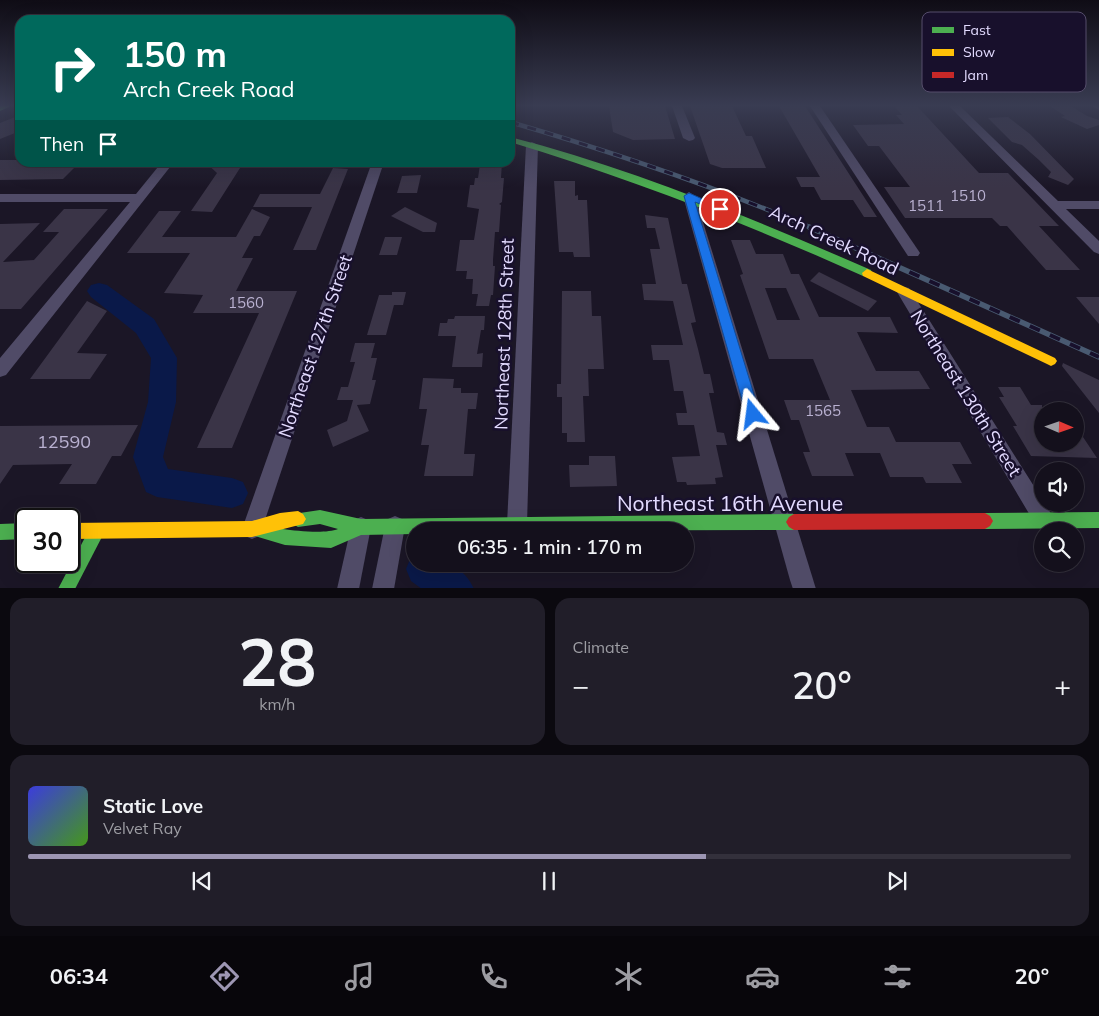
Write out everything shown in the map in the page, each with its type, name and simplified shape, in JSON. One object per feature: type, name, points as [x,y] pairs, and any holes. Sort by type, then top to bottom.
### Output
[{"type":"street","points":[[687,133],[689,138]]},
{"type":"street","points":[[833,133],[913,253]]},
{"type":"street","points":[[982,133],[1099,249]]},
{"type":"street","name":"Arch Creek Road","points":[[515,140],[613,169],[689,196],[751,222],[1051,361]]},
{"type":"street","name":"Northeast 128th Street","points":[[517,522],[532,145]]},
{"type":"street","points":[[0,370],[164,167]]},
{"type":"street","name":"Northeast 127th Street","points":[[252,529],[376,167]]},
{"type":"street","points":[[689,196],[805,588]]},
{"type":"street","points":[[0,198],[140,198]]},
{"type":"street","points":[[1054,205],[1099,205]]},
{"type":"street","name":"Northeast 130th Street","points":[[904,292],[1044,520]]},
{"type":"street","name":"Northeast 16th Avenue","points":[[252,529],[280,521],[320,516],[361,527],[406,526]]},
{"type":"street","name":"Northeast 16th Avenue","points":[[694,522],[1099,520]]},
{"type":"street","points":[[383,588],[395,526]]},
{"type":"street","points":[[348,588],[361,527]]},
{"type":"street","name":"Northeast 16th Avenue","points":[[80,531],[252,529],[285,537],[331,540],[361,527]]},
{"type":"street","points":[[66,588],[97,531]]},
{"type":"street","points":[[0,532],[15,532]]},
{"type":"building","points":[[0,133],[14,133],[0,139]]},
{"type":"building","points":[[617,133],[673,133],[675,139],[633,140]]},
{"type":"building","points":[[699,133],[745,133],[746,136],[752,136],[766,168],[722,168],[710,164]]},
{"type":"building","points":[[795,133],[823,133],[877,217],[864,217],[853,200],[821,200],[814,187],[801,187],[796,177],[820,177]]},
{"type":"building","points":[[859,133],[942,133],[979,173],[1008,173],[1059,226],[1039,226],[1080,270],[1046,270],[1007,226],[1000,226],[992,218],[905,218],[884,187],[910,187],[879,146],[868,146]]},
{"type":"building","points":[[1003,133],[1029,133],[1074,179],[1068,185],[1048,177],[1051,172],[1039,160],[1022,145],[1012,142]]},
{"type":"building","points":[[0,160],[15,160],[15,167],[75,167],[63,179],[0,180]]},
{"type":"building","points":[[210,167],[240,168],[212,212],[191,211],[217,173]]},
{"type":"building","points":[[480,167],[502,167],[501,178],[504,178],[502,202],[499,204],[501,205],[499,232],[495,232],[493,295],[491,295],[489,306],[476,306],[478,294],[472,294],[473,279],[466,279],[467,271],[456,271],[460,240],[474,240],[479,209],[467,207],[470,185],[474,185],[475,178],[478,178]]},
{"type":"building","points":[[333,168],[348,169],[316,250],[293,250],[312,207],[253,207],[260,194],[320,194]]},
{"type":"building","points":[[421,175],[417,193],[397,193],[402,176]]},
{"type":"building","points":[[554,181],[575,181],[575,196],[578,195],[578,200],[587,200],[590,257],[574,257],[573,252],[559,252]]},
{"type":"building","points":[[405,207],[437,223],[435,232],[423,232],[391,216]]},
{"type":"building","points":[[64,209],[108,209],[21,309],[0,309],[0,224],[40,223],[3,262],[34,260],[59,232],[43,232]]},
{"type":"building","points":[[252,209],[270,217],[260,236],[254,236],[242,258],[253,258],[236,291],[297,291],[232,448],[197,448],[259,313],[193,313],[203,295],[164,293],[190,253],[127,253],[159,211],[181,211],[162,237],[236,237]]},
{"type":"building","points":[[645,215],[668,218],[682,284],[687,284],[696,322],[691,323],[704,374],[710,374],[714,393],[709,393],[717,432],[724,433],[727,445],[716,445],[723,477],[715,478],[716,484],[687,485],[686,482],[677,482],[672,457],[700,456],[694,425],[678,425],[676,413],[687,413],[683,391],[674,391],[669,360],[653,360],[651,345],[683,345],[673,301],[644,300],[642,284],[656,284],[650,249],[660,249],[655,228],[647,228]]},
{"type":"building","points":[[385,237],[402,237],[397,255],[379,255]]},
{"type":"building","points":[[731,240],[750,240],[756,254],[783,254],[791,274],[799,274],[819,317],[890,317],[898,333],[857,332],[876,371],[919,371],[930,389],[851,390],[867,427],[889,427],[896,442],[960,442],[972,464],[952,464],[962,483],[926,483],[923,477],[890,477],[880,453],[845,453],[854,476],[812,476],[803,452],[810,452],[799,420],[791,420],[784,400],[830,400],[813,359],[769,359],[740,275],[743,274]],"holes":[[[765,288],[786,288],[800,320],[777,320]]]},
{"type":"building","points":[[819,272],[877,301],[868,311],[810,281]]},
{"type":"building","points":[[562,291],[591,291],[592,316],[601,316],[604,369],[588,369],[589,396],[583,396],[585,442],[567,442],[567,433],[562,433],[562,397],[557,397],[557,384],[561,384]]},
{"type":"building","points":[[392,292],[406,292],[403,305],[394,305],[386,335],[367,335],[379,295],[392,295]]},
{"type":"building","points":[[1076,297],[1099,297],[1099,324]]},
{"type":"building","points":[[87,301],[107,311],[77,353],[107,354],[90,379],[30,379]]},
{"type":"building","points":[[455,316],[485,316],[484,330],[481,330],[477,354],[483,353],[482,367],[452,367],[456,336],[438,336],[440,323],[447,323],[448,319],[454,319]]},
{"type":"building","points":[[355,343],[375,343],[371,358],[377,358],[372,380],[376,380],[370,404],[357,405],[369,431],[333,447],[327,430],[347,421],[353,400],[337,400],[341,387],[348,387],[355,362],[350,362]]},
{"type":"building","points":[[1063,363],[1099,380],[1099,413],[1062,366]]},
{"type":"building","points":[[423,378],[454,379],[453,388],[461,388],[461,393],[478,393],[476,409],[468,409],[464,454],[475,454],[473,476],[424,476],[429,445],[421,445],[427,409],[419,409]]},
{"type":"building","points":[[998,387],[1020,387],[1031,405],[1034,405],[1034,452],[1084,452],[1084,438],[1097,458],[1031,456],[1013,426],[1017,426],[999,397],[1004,397]]},
{"type":"building","points":[[138,425],[121,456],[112,456],[96,484],[59,484],[72,464],[13,465],[0,484],[0,426]]},
{"type":"building","points":[[589,456],[615,456],[617,486],[570,487],[569,465],[589,465]]},
{"type":"waterway","points":[[99,291],[145,326],[164,358],[162,402],[148,457],[157,482],[232,493]]},
{"type":"waterway","points":[[428,572],[454,588]]},
{"type":"railway","points":[[548,133],[662,170],[812,228]]},
{"type":"railway","points":[[809,227],[1099,357]]},
{"type":"traffic: fast","points":[[515,141],[646,183],[735,217],[867,273]]},
{"type":"traffic: fast","points":[[298,519],[320,517],[361,527],[794,522]]},
{"type":"traffic: fast","points":[[985,521],[1099,520]]},
{"type":"traffic: fast","points":[[254,529],[285,537],[331,540],[361,527]]},
{"type":"traffic: fast","points":[[0,532],[15,531]]},
{"type":"traffic: fast","points":[[67,588],[97,531]]},
{"type":"traffic: slow","points":[[867,273],[1051,361]]},
{"type":"traffic: slow","points":[[80,531],[252,529],[280,521],[298,519]]},
{"type":"traffic: jam","points":[[794,522],[985,521]]},
{"type":"route","points":[[720,209],[689,196],[753,414]]}]
